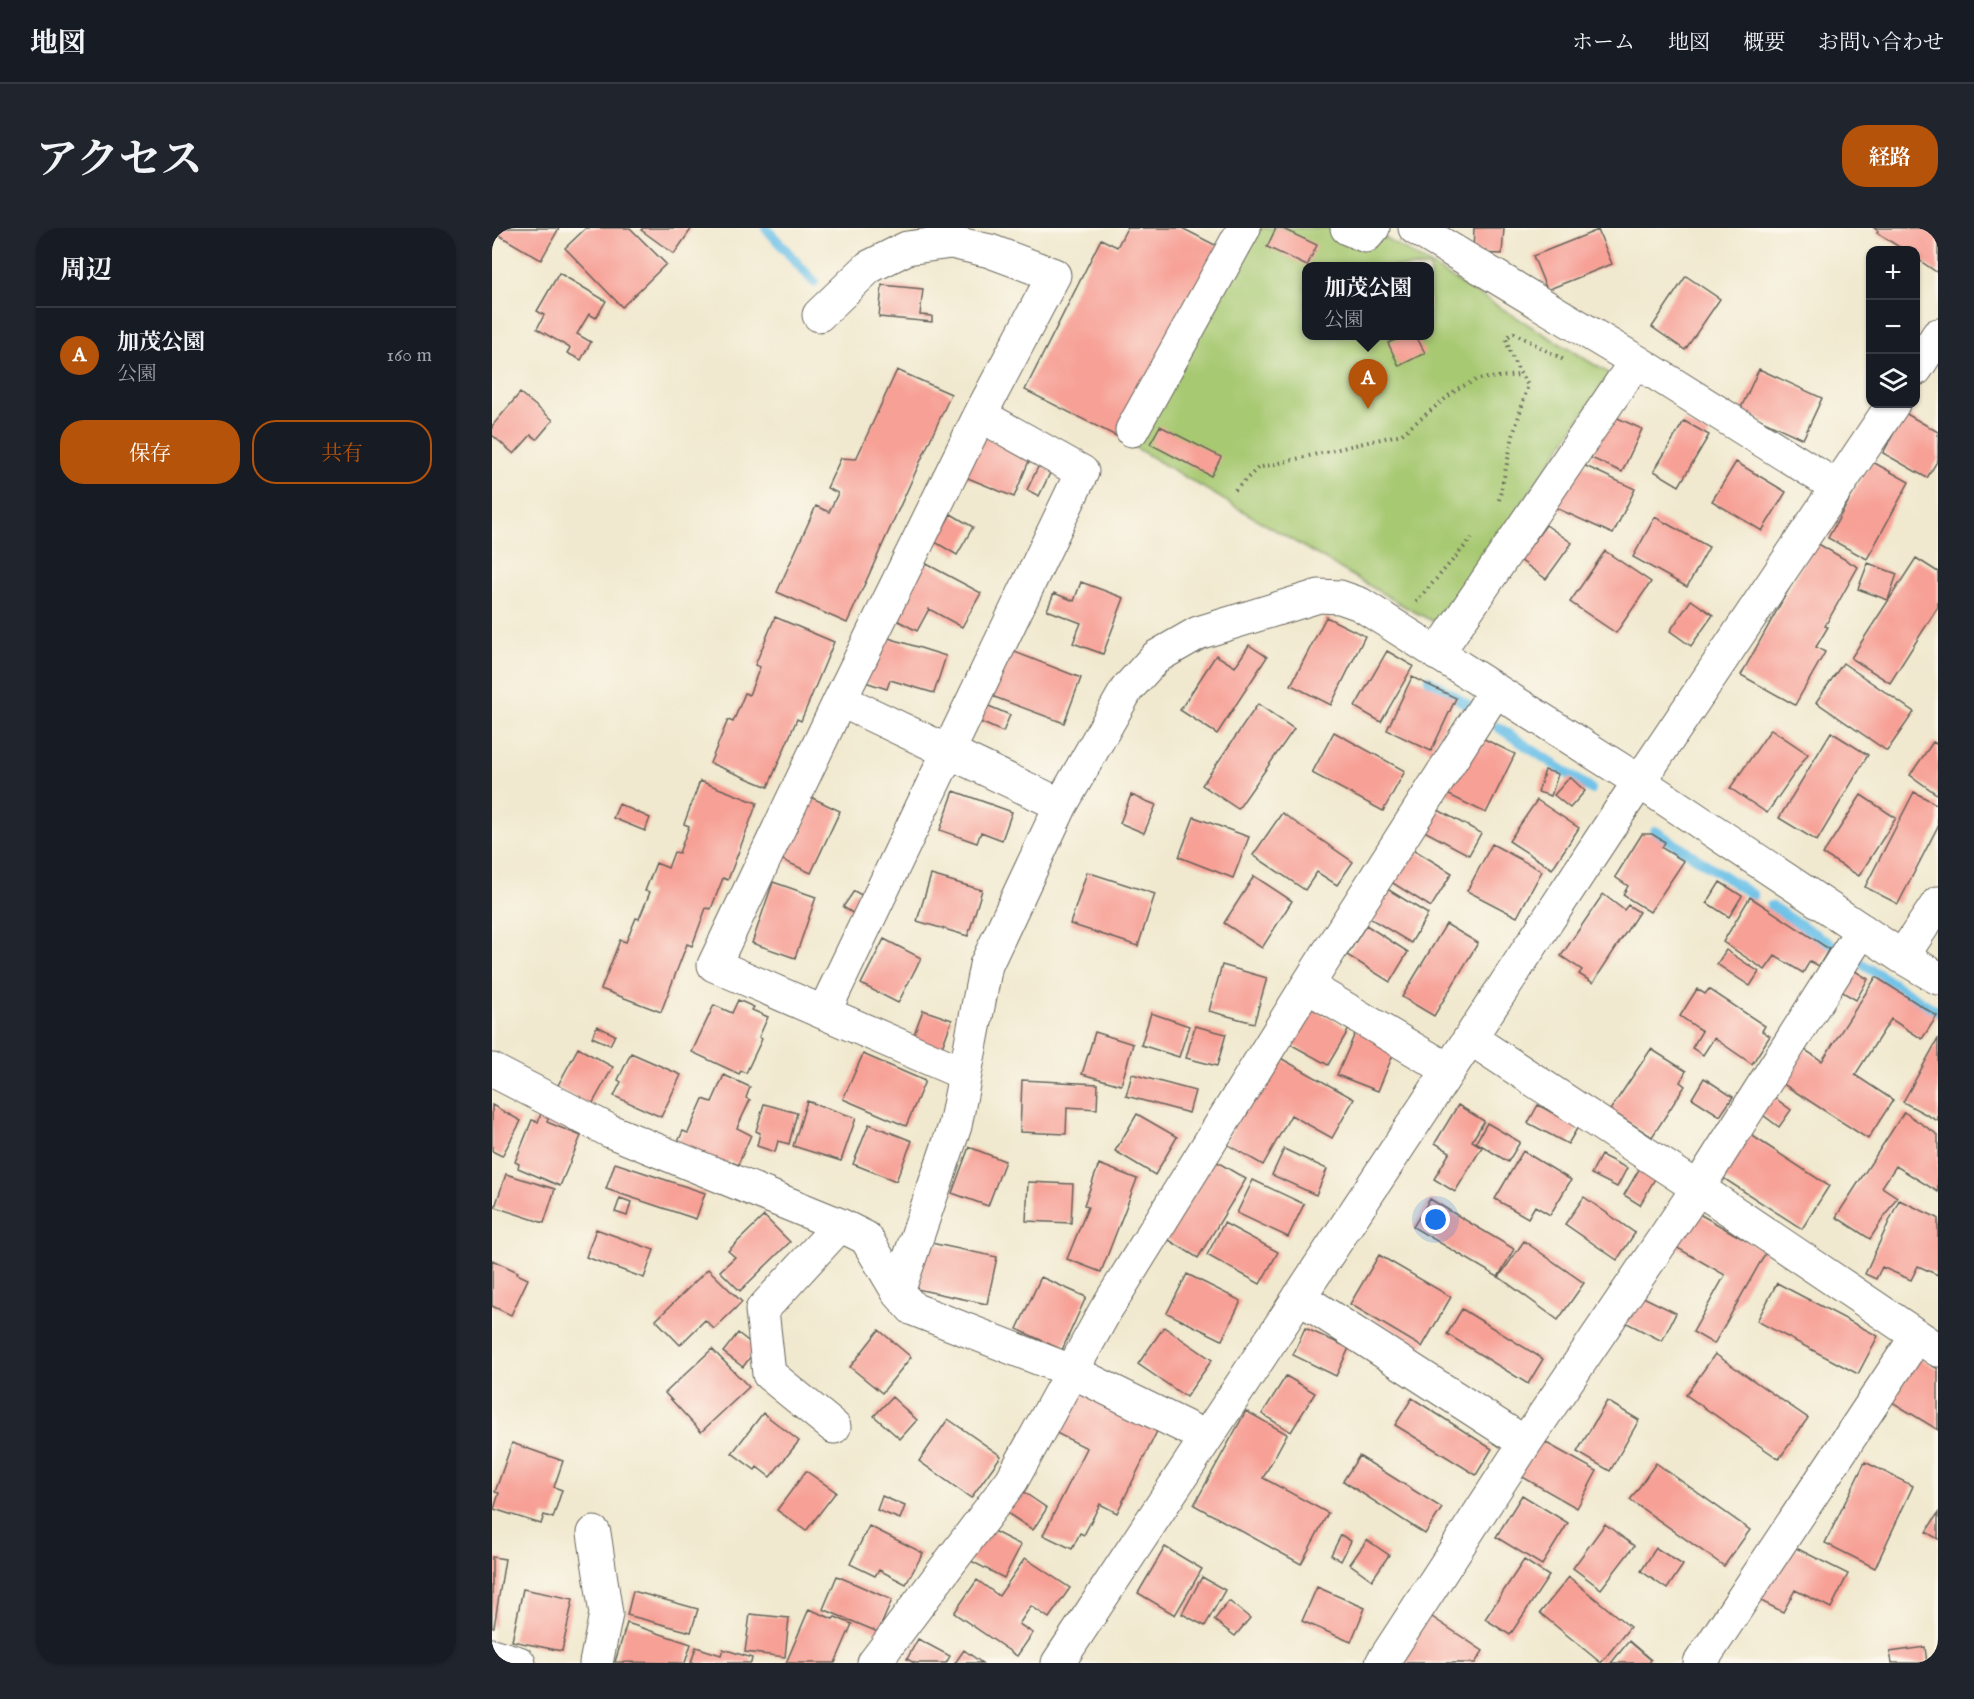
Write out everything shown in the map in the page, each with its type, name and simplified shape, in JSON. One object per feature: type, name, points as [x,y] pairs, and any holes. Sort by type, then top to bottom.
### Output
[{"type":"street","points":[[1132,430],[1244,228]]},
{"type":"street","points":[[1347,228],[1366,236],[1373,228]]},
{"type":"street","points":[[1414,228],[1636,361],[1837,488]]},
{"type":"street","points":[[819,315],[869,267],[907,248],[951,242],[990,251],[1054,275],[980,415],[840,700],[714,965],[965,1074]]},
{"type":"street","points":[[1920,363],[1938,335]]},
{"type":"street","points":[[1437,654],[1636,361]]},
{"type":"street","points":[[1058,1663],[1470,1038],[1890,408]]},
{"type":"street","points":[[824,1012],[1082,472],[980,415]]},
{"type":"street","points":[[898,1292],[955,1126],[986,965],[1061,805],[1127,689],[1156,657],[1198,633],[1319,596],[1340,597],[1360,604],[1640,782],[1902,957],[1938,978]]},
{"type":"street","points":[[874,1663],[1012,1480],[1105,1311],[1306,986],[1495,691]]},
{"type":"street","points":[[840,700],[1061,805]]},
{"type":"street","points":[[1902,957],[1938,903]]},
{"type":"street","points":[[1382,1663],[1525,1443],[1698,1188],[1862,930]]},
{"type":"street","points":[[1306,986],[1449,1070]]},
{"type":"street","points":[[1470,1038],[1698,1188],[1927,1343],[1700,1663]]},
{"type":"street","points":[[492,1070],[610,1131],[840,1225],[866,1238],[898,1292],[913,1309],[1071,1371],[1206,1437]]},
{"type":"street","points":[[834,1427],[769,1374],[762,1310],[840,1225]]},
{"type":"street","points":[[1299,1297],[1525,1443]]},
{"type":"street","points":[[594,1533],[606,1614],[596,1663]]},
{"type":"street","points":[[492,1655],[519,1663]]},
{"type":"path","points":[[1494,507],[1499,500],[1513,436],[1528,385],[1519,375],[1506,338],[1514,333],[1572,365]]},
{"type":"path","points":[[1235,490],[1258,468],[1402,434],[1457,389],[1478,379],[1519,375]]},
{"type":"path","points":[[1409,609],[1478,531]]},
{"type":"green space","points":[[1260,228],[1369,228],[1425,262],[1302,262],[1302,340],[1434,340],[1434,267],[1610,374],[1440,625],[1129,444]]},
{"type":"building","points":[[501,228],[559,228],[541,260],[497,234]]},
{"type":"building","points":[[586,228],[630,228],[666,264],[622,307],[565,248]]},
{"type":"building","points":[[643,228],[692,228],[674,254],[641,230]]},
{"type":"building","points":[[1127,228],[1182,228],[1219,247],[1122,439],[1025,390],[1101,239],[1117,247]]},
{"type":"building","points":[[1276,228],[1281,228],[1317,245],[1309,262],[1302,264],[1267,247]]},
{"type":"building","points":[[1474,228],[1504,228],[1502,254],[1473,253]]},
{"type":"building","points":[[1874,228],[1938,228],[1938,273],[1920,261],[1920,246],[1898,246],[1877,233],[1878,231]]},
{"type":"building","points":[[1598,230],[1612,264],[1547,290],[1533,256]]},
{"type":"building","points":[[559,273],[606,301],[596,318],[589,314],[577,334],[591,342],[581,360],[567,353],[570,348],[537,329],[544,315],[537,311]]},
{"type":"building","points":[[1686,276],[1720,299],[1685,350],[1652,327]]},
{"type":"building","points":[[882,285],[923,289],[920,315],[932,316],[932,322],[879,317]]},
{"type":"building","points":[[1395,340],[1418,340],[1425,353],[1399,366],[1388,343]]},
{"type":"building","points":[[1759,369],[1822,398],[1803,439],[1740,410]]},
{"type":"building","points":[[897,370],[951,394],[847,623],[777,592],[816,506],[829,512],[838,493],[827,488],[841,458],[856,459]]},
{"type":"building","points":[[520,393],[553,420],[537,439],[531,435],[514,454],[492,435],[492,426]]},
{"type":"building","points":[[1905,413],[1938,432],[1938,460],[1927,478],[1883,453]]},
{"type":"building","points":[[1611,415],[1642,429],[1622,472],[1591,458]]},
{"type":"building","points":[[1684,421],[1709,435],[1679,486],[1654,471]]},
{"type":"building","points":[[1160,426],[1221,457],[1211,476],[1150,444]]},
{"type":"building","points":[[980,435],[1031,456],[1014,497],[963,476]]},
{"type":"building","points":[[1871,461],[1909,482],[1867,559],[1828,538]]},
{"type":"building","points":[[1577,462],[1635,489],[1613,534],[1556,508]]},
{"type":"building","points":[[1736,462],[1786,492],[1762,531],[1712,501]]},
{"type":"building","points":[[1039,465],[1051,471],[1039,496],[1027,490]]},
{"type":"building","points":[[951,514],[973,527],[957,555],[935,542]]},
{"type":"building","points":[[1655,517],[1709,547],[1687,587],[1633,557]]},
{"type":"building","points":[[1546,525],[1572,543],[1546,579],[1520,560]]},
{"type":"building","points":[[1815,542],[1858,567],[1825,626],[1828,627],[1816,647],[1825,652],[1795,705],[1741,675]]},
{"type":"building","points":[[1605,551],[1651,582],[1616,633],[1570,602]]},
{"type":"building","points":[[1916,558],[1938,572],[1938,607],[1890,683],[1851,658]]},
{"type":"building","points":[[921,561],[981,593],[962,627],[929,609],[917,631],[891,617]]},
{"type":"building","points":[[1868,563],[1897,574],[1888,600],[1858,589]]},
{"type":"building","points":[[1081,582],[1124,598],[1103,654],[1073,643],[1081,623],[1047,610],[1054,593],[1074,601]]},
{"type":"building","points":[[1691,600],[1713,615],[1691,646],[1670,631]]},
{"type":"building","points":[[775,617],[834,642],[801,721],[797,719],[768,787],[710,763],[728,720],[733,722],[745,693],[749,695],[760,667],[755,665]]},
{"type":"building","points":[[1326,617],[1365,636],[1331,705],[1291,685]]},
{"type":"building","points":[[879,635],[946,656],[934,693],[890,680],[887,689],[865,682]]},
{"type":"building","points":[[1249,645],[1267,657],[1217,734],[1180,710],[1216,655],[1235,667]]},
{"type":"building","points":[[1007,649],[1081,678],[1064,723],[989,695]]},
{"type":"building","points":[[1387,651],[1413,666],[1381,722],[1355,707]]},
{"type":"building","points":[[1843,663],[1914,712],[1887,751],[1816,702]]},
{"type":"building","points":[[1412,677],[1456,698],[1431,751],[1387,730]]},
{"type":"building","points":[[984,704],[1010,715],[1003,732],[978,721]]},
{"type":"building","points":[[1258,704],[1294,729],[1238,809],[1202,785]]},
{"type":"building","points":[[1771,729],[1808,754],[1767,813],[1730,788]]},
{"type":"building","points":[[1334,732],[1405,771],[1383,811],[1312,773]]},
{"type":"building","points":[[1831,732],[1868,755],[1817,841],[1779,818]]},
{"type":"building","points":[[1474,734],[1515,754],[1486,813],[1445,793]]},
{"type":"building","points":[[1933,742],[1938,745],[1938,795],[1910,775]]},
{"type":"building","points":[[1545,770],[1558,774],[1551,796],[1538,792]]},
{"type":"building","points":[[1570,777],[1585,791],[1570,808],[1554,795]]},
{"type":"building","points":[[700,781],[757,803],[728,880],[723,878],[711,909],[706,908],[692,946],[687,944],[661,1012],[601,989],[620,940],[626,942],[636,918],[639,919],[650,892],[645,891],[656,863],[668,868],[674,852],[679,853],[689,826],[684,824]]},
{"type":"building","points":[[954,791],[1012,812],[1002,840],[981,832],[977,843],[940,830]]},
{"type":"building","points":[[1914,792],[1938,805],[1938,826],[1898,904],[1865,887]]},
{"type":"building","points":[[804,794],[840,811],[811,873],[774,856]]},
{"type":"building","points":[[1131,795],[1156,805],[1144,833],[1120,823]]},
{"type":"building","points":[[1861,795],[1896,818],[1859,876],[1823,854]]},
{"type":"building","points":[[1537,800],[1579,828],[1552,869],[1509,841]]},
{"type":"building","points":[[1425,803],[1481,833],[1469,855],[1413,825]]},
{"type":"building","points":[[619,804],[650,818],[645,831],[613,818]]},
{"type":"building","points":[[1282,813],[1353,862],[1337,885],[1317,872],[1305,890],[1253,855]]},
{"type":"building","points":[[1194,817],[1249,837],[1233,878],[1179,857]]},
{"type":"building","points":[[1642,834],[1652,834],[1665,842],[1662,848],[1684,861],[1650,912],[1623,895],[1628,886],[1615,877]]},
{"type":"building","points":[[1401,842],[1452,873],[1431,907],[1380,875]]},
{"type":"building","points":[[1492,844],[1542,871],[1517,917],[1467,891]]},
{"type":"building","points":[[1087,872],[1155,894],[1138,946],[1070,924]]},
{"type":"building","points":[[931,875],[982,890],[968,936],[917,921]]},
{"type":"building","points":[[1254,876],[1292,901],[1262,948],[1224,923]]},
{"type":"building","points":[[773,882],[816,897],[795,958],[752,943]]},
{"type":"building","points":[[1376,882],[1428,914],[1411,943],[1358,911]]},
{"type":"building","points":[[1720,882],[1742,896],[1729,917],[1707,903]]},
{"type":"building","points":[[854,891],[867,898],[857,916],[843,907]]},
{"type":"building","points":[[1603,894],[1624,910],[1628,905],[1639,912],[1593,983],[1579,974],[1582,970],[1561,956]]},
{"type":"building","points":[[1750,897],[1829,949],[1819,966],[1810,961],[1803,973],[1775,956],[1765,970],[1723,942]]},
{"type":"building","points":[[1446,924],[1478,943],[1434,1016],[1402,997]]},
{"type":"building","points":[[1366,925],[1408,952],[1390,982],[1347,955]]},
{"type":"building","points":[[884,939],[921,958],[898,1003],[861,984]]},
{"type":"building","points":[[1726,950],[1759,972],[1750,986],[1717,964]]},
{"type":"building","points":[[1222,965],[1267,978],[1254,1023],[1209,1011]]},
{"type":"building","points":[[1847,966],[1868,979],[1856,1000],[1834,987]]},
{"type":"building","points":[[1876,977],[1937,1016],[1922,1039],[1891,1019],[1855,1075],[1893,1100],[1868,1139],[1777,1080],[1799,1046],[1822,1061]]},
{"type":"building","points":[[1697,989],[1705,994],[1709,989],[1765,1026],[1762,1031],[1770,1036],[1752,1064],[1714,1038],[1703,1055],[1692,1048],[1702,1031],[1680,1016]]},
{"type":"building","points":[[738,1000],[768,1017],[759,1037],[762,1039],[746,1073],[741,1071],[739,1074],[692,1052],[714,1005],[732,1013]]},
{"type":"building","points":[[1311,1008],[1349,1029],[1328,1065],[1290,1044]]},
{"type":"building","points":[[923,1010],[952,1020],[940,1053],[911,1042]]},
{"type":"building","points":[[1151,1013],[1189,1026],[1179,1057],[1141,1045]]},
{"type":"building","points":[[597,1026],[615,1035],[610,1045],[592,1037]]},
{"type":"building","points":[[1195,1026],[1226,1034],[1217,1066],[1186,1058]]},
{"type":"building","points":[[1357,1029],[1397,1045],[1378,1091],[1337,1075]]},
{"type":"building","points":[[1095,1032],[1133,1044],[1121,1085],[1082,1074]]},
{"type":"building","points":[[1938,1039],[1938,1121],[1903,1102]]},
{"type":"building","points":[[578,1048],[613,1067],[591,1106],[557,1087]]},
{"type":"building","points":[[1651,1049],[1686,1071],[1680,1082],[1685,1086],[1652,1137],[1610,1110]]},
{"type":"building","points":[[631,1053],[681,1075],[661,1117],[614,1096],[621,1082],[618,1080]]},
{"type":"building","points":[[863,1054],[925,1081],[906,1126],[843,1099]]},
{"type":"building","points":[[1275,1055],[1354,1099],[1332,1138],[1291,1115],[1263,1165],[1225,1143]]},
{"type":"building","points":[[1132,1074],[1195,1091],[1189,1113],[1126,1096]]},
{"type":"building","points":[[724,1075],[750,1087],[746,1098],[750,1100],[737,1128],[751,1135],[738,1165],[728,1160],[725,1167],[676,1146],[683,1131],[688,1133],[703,1099],[712,1102]]},
{"type":"building","points":[[1704,1078],[1733,1097],[1720,1116],[1692,1098]]},
{"type":"building","points":[[1022,1080],[1098,1084],[1097,1109],[1067,1107],[1066,1134],[1020,1132]]},
{"type":"building","points":[[1771,1095],[1791,1110],[1779,1127],[1759,1112]]},
{"type":"building","points":[[807,1101],[856,1118],[841,1161],[793,1146]]},
{"type":"building","points":[[764,1104],[797,1113],[789,1144],[778,1141],[775,1152],[757,1146],[760,1133],[756,1131]]},
{"type":"building","points":[[492,1105],[521,1121],[502,1156],[492,1151]]},
{"type":"building","points":[[1458,1105],[1484,1121],[1472,1141],[1482,1147],[1455,1192],[1434,1179],[1450,1152],[1435,1143]]},
{"type":"building","points":[[1538,1105],[1578,1127],[1568,1144],[1528,1123]]},
{"type":"building","points":[[542,1110],[550,1114],[547,1122],[581,1136],[560,1186],[518,1168],[519,1164],[515,1162],[532,1120],[538,1122]]},
{"type":"building","points":[[1904,1112],[1938,1135],[1938,1192],[1896,1166],[1882,1187],[1897,1197],[1870,1239],[1836,1217]]},
{"type":"building","points":[[1137,1114],[1177,1137],[1155,1175],[1115,1151]]},
{"type":"building","points":[[1487,1123],[1520,1142],[1508,1162],[1476,1142]]},
{"type":"building","points":[[869,1124],[912,1141],[896,1181],[853,1164]]},
{"type":"building","points":[[1745,1131],[1829,1186],[1802,1229],[1717,1174]]},
{"type":"building","points":[[969,1147],[1005,1161],[988,1206],[952,1193]]},
{"type":"building","points":[[1284,1149],[1327,1169],[1316,1195],[1272,1175]]},
{"type":"building","points":[[1523,1151],[1571,1180],[1550,1215],[1535,1206],[1528,1218],[1495,1199]]},
{"type":"building","points":[[1601,1155],[1627,1168],[1617,1187],[1591,1174]]},
{"type":"building","points":[[1207,1156],[1246,1179],[1198,1258],[1159,1234]]},
{"type":"building","points":[[615,1163],[705,1193],[696,1219],[606,1189]]},
{"type":"building","points":[[1099,1164],[1137,1179],[1101,1272],[1067,1259],[1088,1207],[1084,1205]]},
{"type":"building","points":[[1641,1166],[1657,1175],[1640,1205],[1624,1195]]},
{"type":"building","points":[[506,1174],[555,1189],[544,1223],[495,1207]]},
{"type":"building","points":[[1253,1180],[1304,1204],[1288,1237],[1237,1213]]},
{"type":"building","points":[[1028,1182],[1073,1184],[1071,1223],[1026,1221]]},
{"type":"building","points":[[1584,1197],[1635,1233],[1617,1260],[1565,1224]]},
{"type":"building","points":[[620,1198],[631,1202],[627,1216],[615,1212]]},
{"type":"building","points":[[1430,1199],[1514,1249],[1498,1277],[1413,1227]]},
{"type":"building","points":[[1899,1200],[1938,1218],[1938,1275],[1918,1266],[1911,1280],[1882,1267],[1876,1279],[1865,1274]]},
{"type":"building","points":[[1694,1211],[1766,1252],[1714,1344],[1693,1332],[1725,1275],[1674,1246]]},
{"type":"building","points":[[764,1216],[790,1242],[740,1291],[720,1271],[735,1257],[728,1251]]},
{"type":"building","points":[[1224,1223],[1278,1252],[1260,1284],[1207,1255]]},
{"type":"building","points":[[596,1229],[654,1250],[644,1278],[586,1257]]},
{"type":"building","points":[[917,1240],[997,1257],[987,1304],[907,1287]]},
{"type":"building","points":[[1524,1241],[1584,1283],[1558,1320],[1499,1277]]},
{"type":"building","points":[[1379,1255],[1451,1297],[1422,1347],[1350,1304]]},
{"type":"building","points":[[492,1260],[528,1279],[511,1315],[492,1306]]},
{"type":"building","points":[[708,1269],[742,1302],[714,1329],[705,1320],[680,1345],[656,1320]]},
{"type":"building","points":[[1187,1274],[1241,1301],[1222,1340],[1167,1313]]},
{"type":"building","points":[[1041,1277],[1086,1297],[1062,1350],[1017,1329]]},
{"type":"building","points":[[1777,1283],[1878,1336],[1858,1374],[1757,1321]]},
{"type":"building","points":[[1633,1292],[1676,1313],[1662,1341],[1619,1319]]},
{"type":"building","points":[[1462,1309],[1543,1359],[1528,1384],[1447,1334]]},
{"type":"building","points":[[1164,1327],[1212,1360],[1186,1397],[1138,1364]]},
{"type":"building","points":[[1305,1328],[1349,1348],[1336,1376],[1293,1355]]},
{"type":"building","points":[[879,1330],[911,1357],[882,1393],[850,1367]]},
{"type":"building","points":[[738,1333],[757,1348],[743,1367],[723,1352]]},
{"type":"building","points":[[712,1349],[749,1387],[701,1432],[665,1393]]},
{"type":"building","points":[[1715,1354],[1808,1418],[1779,1459],[1686,1395]]},
{"type":"building","points":[[1914,1354],[1938,1369],[1938,1430],[1887,1399]]},
{"type":"building","points":[[1286,1376],[1315,1393],[1291,1432],[1262,1414]]},
{"type":"building","points":[[1071,1388],[1163,1419],[1117,1513],[1100,1504],[1084,1535],[1080,1533],[1072,1549],[1043,1535],[1087,1448],[1050,1430]]},
{"type":"building","points":[[892,1397],[917,1420],[900,1439],[874,1416]]},
{"type":"building","points":[[1412,1398],[1492,1449],[1476,1475],[1395,1425]]},
{"type":"building","points":[[1607,1401],[1639,1420],[1610,1471],[1577,1452]]},
{"type":"building","points":[[1246,1411],[1287,1434],[1263,1478],[1328,1513],[1301,1564],[1194,1505]]},
{"type":"building","points":[[763,1413],[799,1441],[770,1477],[757,1467],[755,1470],[732,1453]]},
{"type":"building","points":[[948,1419],[1001,1456],[971,1498],[919,1461]]},
{"type":"building","points":[[1539,1439],[1597,1471],[1577,1508],[1519,1475]]},
{"type":"building","points":[[512,1443],[563,1461],[554,1487],[562,1490],[553,1518],[544,1515],[541,1524],[494,1509],[499,1493],[495,1492]]},
{"type":"building","points":[[1359,1456],[1442,1508],[1425,1534],[1343,1481]]},
{"type":"building","points":[[1865,1462],[1913,1486],[1875,1568],[1825,1543]]},
{"type":"building","points":[[1656,1463],[1750,1530],[1724,1566],[1630,1500]]},
{"type":"building","points":[[806,1471],[836,1492],[806,1531],[777,1510]]},
{"type":"building","points":[[1013,1485],[1047,1508],[1033,1530],[998,1507]]},
{"type":"building","points":[[1522,1495],[1568,1523],[1542,1565],[1496,1537]]},
{"type":"building","points":[[882,1496],[905,1506],[900,1519],[877,1510]]},
{"type":"building","points":[[1938,1513],[1938,1539],[1926,1532]]},
{"type":"building","points":[[1605,1524],[1634,1546],[1601,1589],[1573,1568]]},
{"type":"building","points":[[869,1526],[923,1553],[906,1584],[879,1570],[875,1576],[850,1564]]},
{"type":"building","points":[[983,1526],[1021,1545],[1004,1578],[967,1559]]},
{"type":"building","points":[[1341,1535],[1351,1541],[1341,1561],[1331,1555]]},
{"type":"building","points":[[1367,1540],[1389,1555],[1372,1580],[1350,1564]]},
{"type":"building","points":[[1786,1543],[1848,1574],[1831,1608],[1795,1590],[1783,1612],[1757,1599]]},
{"type":"building","points":[[1165,1547],[1202,1569],[1175,1615],[1138,1593]]},
{"type":"building","points":[[1656,1548],[1683,1565],[1667,1589],[1641,1571]]},
{"type":"building","points":[[492,1557],[505,1559],[494,1627],[492,1627]]},
{"type":"building","points":[[1025,1558],[1070,1588],[1049,1618],[1031,1606],[1019,1624],[1033,1633],[1017,1656],[954,1613],[977,1580],[999,1596]]},
{"type":"building","points":[[1524,1560],[1549,1576],[1510,1635],[1485,1619]]},
{"type":"building","points":[[837,1576],[892,1600],[878,1632],[823,1609]]},
{"type":"building","points":[[1202,1577],[1225,1590],[1205,1626],[1182,1614]]},
{"type":"building","points":[[1569,1577],[1630,1627],[1601,1663],[1540,1613]]},
{"type":"building","points":[[1317,1587],[1365,1608],[1351,1642],[1302,1621]]},
{"type":"building","points":[[523,1589],[573,1599],[562,1651],[512,1641]]},
{"type":"building","points":[[633,1591],[698,1609],[691,1632],[627,1615]]},
{"type":"building","points":[[1229,1601],[1250,1618],[1235,1636],[1214,1620]]},
{"type":"building","points":[[809,1609],[852,1624],[835,1663],[786,1663]]},
{"type":"building","points":[[1426,1613],[1483,1651],[1475,1663],[1393,1663]]},
{"type":"building","points":[[750,1614],[789,1618],[785,1657],[745,1652]]},
{"type":"building","points":[[627,1623],[691,1644],[685,1663],[615,1662]]},
{"type":"building","points":[[918,1639],[950,1656],[946,1663],[914,1663],[907,1659]]},
{"type":"building","points":[[1629,1641],[1651,1660],[1649,1663],[1611,1663]]},
{"type":"building","points":[[696,1647],[721,1655],[723,1649],[752,1658],[751,1663],[691,1663]]},
{"type":"building","points":[[1925,1647],[1927,1663],[1892,1663],[1890,1652]]},
{"type":"building","points":[[964,1650],[982,1663],[955,1663]]},
{"type":"waterway","points":[[766,228],[814,282]]},
{"type":"waterway","points":[[1429,680],[1471,707]]},
{"type":"waterway","points":[[1498,727],[1591,789]]},
{"type":"waterway","points":[[1655,831],[1753,895]]},
{"type":"waterway","points":[[1771,906],[1834,946]]},
{"type":"waterway","points":[[1862,964],[1938,1012]]},
{"type":"place","name":"加茂公園","points":[[1368,409]]}]
